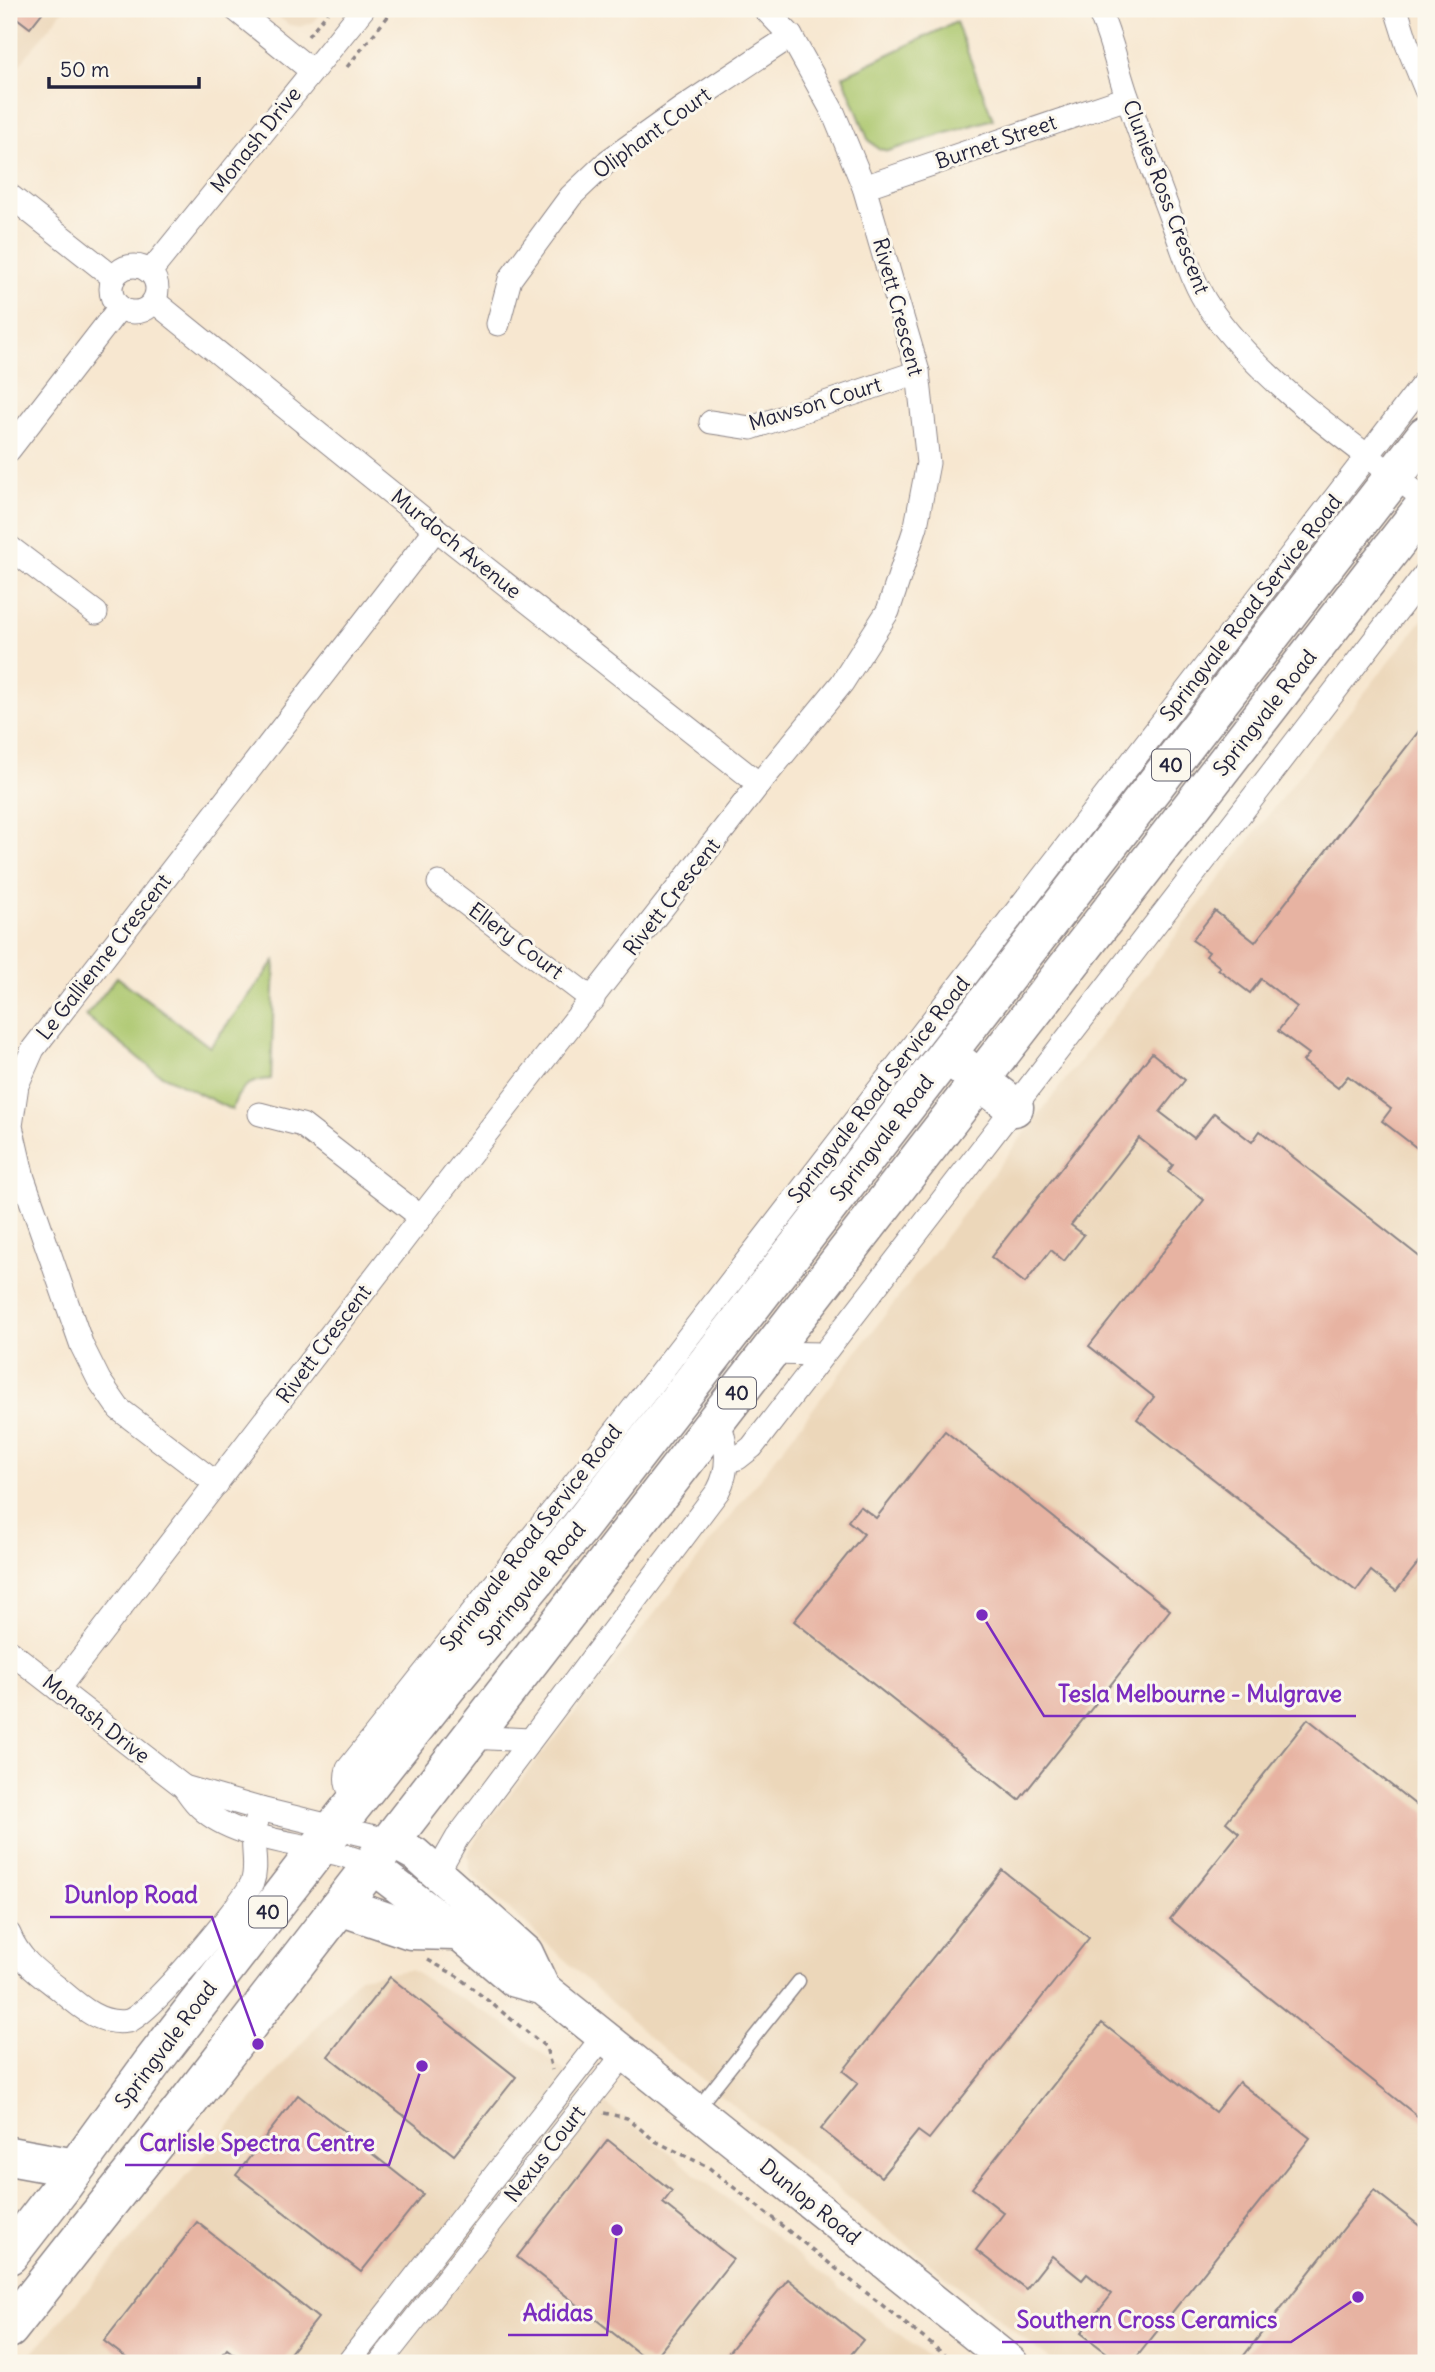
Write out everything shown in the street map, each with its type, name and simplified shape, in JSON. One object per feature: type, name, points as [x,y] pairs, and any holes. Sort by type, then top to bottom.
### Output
[{"type":"highway","name":"Springvale Road","points":[[9,2255],[152,2063],[336,1826],[451,1682],[544,1572],[613,1459],[947,1054],[1043,904],[1382,466],[1426,435]]},
{"type":"highway","name":"Springvale Road","points":[[10,2323],[340,1906],[1426,502]]},
{"type":"highway","points":[[947,1054],[1014,1107]]},
{"type":"highway","points":[[613,1459],[660,1492]]},
{"type":"highway","points":[[340,1906],[411,1930],[456,1931]]},
{"type":"highway","points":[[9,2156],[75,2168]]},
{"type":"street","points":[[234,9],[312,71]]},
{"type":"street","name":"Monash Drive","points":[[150,272],[363,9]]},
{"type":"street","name":"Rivett Crescent","points":[[58,1689],[421,1217],[759,784],[842,683],[888,611],[916,526],[928,463],[918,372],[864,187],[833,112],[791,36],[765,9]]},
{"type":"street","name":"Clunies Ross Crescent","points":[[1098,9],[1107,27],[1127,98],[1194,278],[1208,306],[1240,347],[1278,384],[1426,502]]},
{"type":"street","points":[[1396,9],[1426,90]]},
{"type":"street","name":"Oliphant Court","points":[[498,324],[509,279],[571,197],[608,161],[791,36]]},
{"type":"street","name":"Burnet Street","points":[[864,187],[1127,98]]},
{"type":"street","points":[[9,195],[114,278]]},
{"type":"street","points":[[134,266],[142,267],[150,272],[158,286],[154,301],[144,310],[136,312],[120,307],[111,293],[114,278],[119,272],[134,266]]},
{"type":"street","name":"Murdoch Avenue","points":[[154,301],[436,529],[759,784]]},
{"type":"street","points":[[9,450],[120,307]]},
{"type":"street","name":"Mawson Court","points":[[711,422],[751,428],[918,372]]},
{"type":"street","points":[[1382,466],[1426,380]]},
{"type":"street","name":"Le Gallienne Crescent","points":[[216,1484],[119,1409],[99,1380],[82,1346],[23,1178],[11,1126],[17,1085],[33,1049],[436,529]]},
{"type":"street","points":[[9,547],[96,613]]},
{"type":"street","points":[[728,1461],[738,1458],[752,1447],[1426,573]]},
{"type":"street","name":"Ellery Court","points":[[439,883],[593,1000]]},
{"type":"street","name":"Springvale Road Service Road","points":[[613,1459],[1043,904]]},
{"type":"street","points":[[260,1114],[302,1125],[421,1217]]},
{"type":"street","points":[[768,1353],[822,1354]]},
{"type":"street","points":[[437,1873],[457,1838],[718,1491],[724,1480],[728,1461],[718,1417]]},
{"type":"street","name":"Monash Drive","points":[[9,1651],[184,1787],[201,1808],[216,1819],[254,1834],[336,1826],[381,1853]]},
{"type":"street","points":[[471,1737],[530,1740]]},
{"type":"street","name":"Monash Drive","points":[[184,1787],[260,1809],[336,1826],[381,1853]]},
{"type":"street","points":[[9,1934],[23,1960],[93,2015],[112,2022],[132,2021],[158,1999],[226,1919],[250,1886],[255,1873],[254,1834],[260,1809]]},
{"type":"street","name":"Dunlop Road","points":[[381,1853],[408,1849],[437,1873],[526,1952],[542,1988]]},
{"type":"street","name":"Dunlop Road","points":[[381,1853],[456,1931],[514,1980],[542,1988],[1011,2363]]},
{"type":"street","name":"Nexus Court","points":[[380,2363],[588,2100],[614,2045]]},
{"type":"street","name":"Nexus Court","points":[[348,2363],[447,2239],[614,2045]]},
{"type":"street","points":[[447,2239],[466,2254]]},
{"type":"street","points":[[400,2297],[420,2313]]},
{"type":"lane","points":[[695,2111],[799,1981]]},
{"type":"path","points":[[308,36],[330,9]]},
{"type":"path","points":[[347,67],[394,9]]},
{"type":"path","points":[[421,1957],[457,1976],[546,2047],[552,2071]]},
{"type":"path","points":[[588,2100],[606,2115],[626,2118],[655,2141],[708,2167],[955,2363]]},
{"type":"shaded area","points":[[9,9],[64,9],[9,78]]},
{"type":"shaded area","points":[[269,9],[324,9],[313,22],[300,27],[289,25]]},
{"type":"shaded area","points":[[1426,615],[1426,2363],[1054,2363],[650,2038],[471,1874],[468,1854],[481,1830],[687,1573],[1293,783]]},
{"type":"shaded area","points":[[410,1970],[502,2022],[936,2363],[32,2363],[29,2357],[359,1977]]},
{"type":"green space","points":[[956,22],[993,119],[888,151],[877,148],[868,139],[843,76]]},
{"type":"green space","points":[[275,961],[271,1079],[256,1081],[245,1087],[237,1096],[232,1110],[156,1072],[86,1016],[117,977],[210,1047]]},
{"type":"building","points":[[9,9],[45,9],[30,28],[9,12]]},
{"type":"building","points":[[1426,722],[1426,1155],[1382,1121],[1391,1109],[1348,1076],[1338,1088],[1303,1061],[1309,1054],[1278,1031],[1297,1007],[1261,979],[1250,993],[1218,969],[1220,967],[1206,956],[1209,952],[1192,940],[1215,911],[1255,942]]},
{"type":"building","points":[[1152,1053],[1185,1080],[1160,1112],[1194,1138],[1214,1113],[1252,1142],[1260,1131],[1426,1262],[1426,1553],[1396,1591],[1371,1571],[1356,1591],[1137,1419],[1154,1397],[1089,1346],[1204,1200],[1168,1172],[1173,1165],[1139,1138],[1071,1225],[1084,1235],[1064,1261],[1051,1250],[1025,1283],[991,1257]]},
{"type":"building","points":[[945,1431],[1170,1610],[1019,1800],[794,1621],[864,1534],[848,1521],[860,1506],[876,1518]]},
{"type":"building","points":[[1308,1719],[1426,1813],[1426,2123],[1170,1919],[1239,1833],[1226,1822]]},
{"type":"building","points":[[1002,1870],[1089,1938],[929,2139],[918,2131],[881,2177],[821,2129],[858,2083],[843,2071]]},
{"type":"building","points":[[390,1977],[516,2077],[454,2155],[328,2056]]},
{"type":"building","points":[[1102,2023],[1215,2112],[1239,2082],[1310,2138],[1132,2363],[1120,2363],[1081,2333],[1112,2294],[1087,2274],[1082,2280],[1052,2256],[1026,2289],[976,2250],[1004,2213],[972,2188]]},
{"type":"building","points":[[298,2095],[423,2194],[361,2272],[236,2175]]},
{"type":"building","points":[[608,2140],[672,2191],[663,2203],[733,2259],[651,2363],[517,2257]]},
{"type":"building","points":[[1374,2190],[1426,2231],[1426,2363],[1238,2363]]},
{"type":"building","points":[[197,2222],[318,2318],[282,2363],[245,2363],[227,2349],[216,2363],[133,2363],[104,2341]]},
{"type":"building","points":[[788,2279],[863,2340],[844,2363],[720,2363]]},
{"type":"place","name":"Tesla Melbourne - Mulgrave","points":[[982,1615]]},
{"type":"place","name":"Dunlop Road","points":[[258,2044]]},
{"type":"place","name":"Carlisle Spectra Centre","points":[[422,2066]]},
{"type":"place","name":"Adidas","points":[[617,2230]]},
{"type":"place","name":"Southern Cross Ceramics","points":[[1358,2297]]}]
